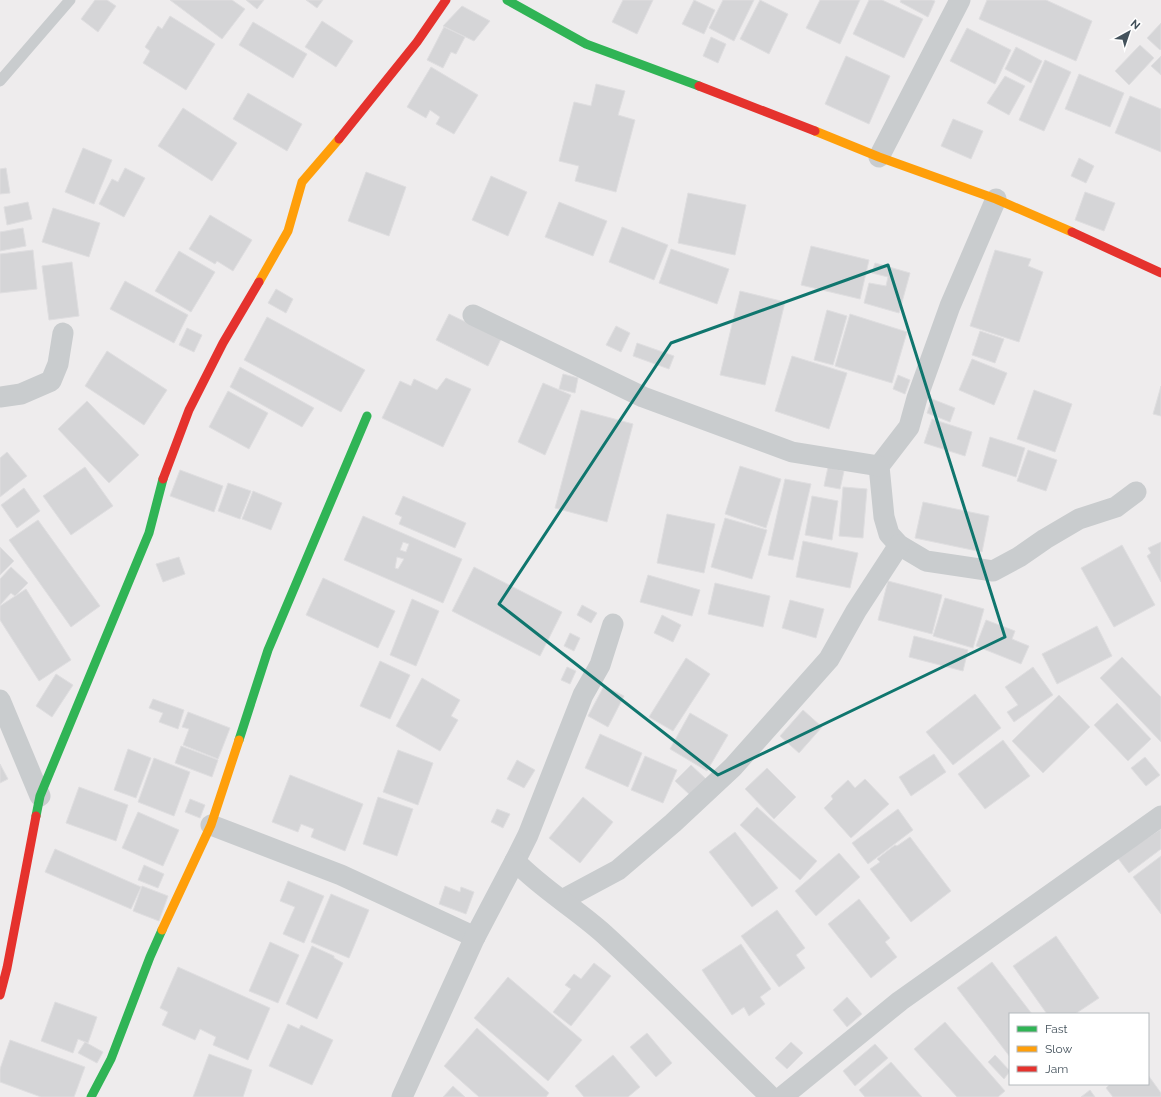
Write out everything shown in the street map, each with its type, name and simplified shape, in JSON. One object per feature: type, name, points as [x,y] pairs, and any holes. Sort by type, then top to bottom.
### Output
[{"type":"street","points":[[0,995],[7,968],[40,796],[149,533],[164,476],[189,410],[223,343],[288,231],[302,182],[360,115],[446,0]]},
{"type":"street","points":[[507,0],[586,44],[783,117],[879,157],[996,199],[1121,253],[1161,273]]},
{"type":"street","points":[[879,157],[960,0]]},
{"type":"street","points":[[996,199],[950,306],[917,398],[909,427],[879,466],[884,517],[889,534],[899,545],[926,561],[993,571],[1019,557],[1045,539],[1079,519],[1116,507],[1136,492]]},
{"type":"street","points":[[473,315],[643,397],[792,452],[879,466]]},
{"type":"street","points":[[0,397],[21,394],[51,381],[58,364],[63,333]]},
{"type":"street","points":[[91,1097],[111,1059],[150,957],[212,825],[268,650],[367,416]]},
{"type":"street","points":[[562,900],[618,870],[673,824],[733,767],[829,659],[856,611],[899,545]]},
{"type":"street","points":[[402,1097],[475,937],[528,835],[583,695],[600,665],[613,624]]},
{"type":"street","points":[[0,700],[40,796]]},
{"type":"street","points":[[782,1097],[900,1000],[1161,816]]},
{"type":"street","points":[[212,825],[341,875],[475,937]]},
{"type":"street","points":[[514,861],[532,880],[562,900],[603,933],[771,1097]]},
{"type":"lane","points":[[0,81],[70,0]]},
{"type":"highlighted area","points":[[888,265],[1005,637],[718,775],[499,604],[671,343]]},
{"type":"building","points":[[95,0],[107,0],[116,6],[98,32],[81,19]]},
{"type":"building","points":[[170,0],[232,0],[245,9],[222,39]]},
{"type":"building","points":[[246,0],[264,0],[257,9]]},
{"type":"building","points":[[306,0],[323,0],[317,8]]},
{"type":"building","points":[[623,0],[653,0],[637,34],[612,22]]},
{"type":"building","points":[[694,0],[715,10],[704,34],[682,24]]},
{"type":"building","points":[[723,0],[754,0],[734,41],[709,28]]},
{"type":"building","points":[[760,0],[788,14],[769,54],[740,39]]},
{"type":"building","points":[[820,0],[860,0],[840,44],[806,28]]},
{"type":"building","points":[[869,0],[882,0],[923,19],[904,58],[853,34]]},
{"type":"building","points":[[901,0],[935,1],[928,17],[900,2]]},
{"type":"building","points":[[987,0],[1046,0],[1092,21],[1076,61],[979,19]]},
{"type":"building","points":[[462,6],[490,21],[474,41],[443,26]]},
{"type":"building","points":[[170,16],[215,44],[186,90],[143,63],[150,51],[145,47],[158,26],[162,29]]},
{"type":"building","points":[[322,21],[353,41],[336,67],[305,47]]},
{"type":"building","points":[[253,22],[307,54],[293,78],[239,45]]},
{"type":"building","points":[[1161,23],[1161,49],[1160,50],[1147,38]]},
{"type":"building","points":[[444,27],[465,37],[456,54],[451,52],[443,68],[427,60]]},
{"type":"building","points":[[967,28],[1011,50],[995,84],[950,61]]},
{"type":"building","points":[[711,37],[726,44],[718,63],[703,56]]},
{"type":"building","points":[[1140,45],[1154,58],[1129,85],[1115,71]]},
{"type":"building","points":[[1016,47],[1042,61],[1031,83],[1005,69]]},
{"type":"building","points":[[846,56],[890,76],[869,124],[825,104]]},
{"type":"building","points":[[1161,56],[1161,75],[1151,66]]},
{"type":"building","points":[[1045,60],[1071,72],[1044,131],[1019,120]]},
{"type":"building","points":[[431,67],[478,95],[454,134],[436,124],[440,117],[430,110],[426,118],[407,107]]},
{"type":"building","points":[[1079,74],[1124,93],[1110,127],[1065,109]]},
{"type":"building","points":[[1005,76],[1025,86],[1009,115],[987,103]]},
{"type":"building","points":[[596,84],[625,91],[618,115],[635,120],[616,192],[575,181],[579,166],[559,161],[574,102],[591,106]]},
{"type":"building","points":[[248,93],[302,124],[287,151],[233,119]]},
{"type":"building","points":[[1130,96],[1161,109],[1161,152],[1115,133]]},
{"type":"building","points":[[183,108],[237,143],[212,181],[158,146]]},
{"type":"building","points":[[953,119],[983,131],[971,159],[941,146]]},
{"type":"building","points":[[83,148],[112,160],[94,204],[65,192]]},
{"type":"building","points":[[1079,158],[1094,166],[1086,183],[1071,176]]},
{"type":"building","points":[[6,168],[10,193],[0,194],[0,169]]},
{"type":"building","points":[[125,168],[145,178],[124,217],[99,204],[112,179],[118,182]]},
{"type":"building","points":[[366,172],[406,187],[389,236],[348,221]]},
{"type":"building","points":[[491,176],[527,192],[508,236],[472,220]]},
{"type":"building","points":[[1085,192],[1115,203],[1104,231],[1075,220]]},
{"type":"building","points":[[688,193],[746,205],[735,255],[678,243]]},
{"type":"building","points":[[28,202],[32,219],[7,225],[4,207]]},
{"type":"building","points":[[559,202],[607,221],[593,256],[545,237]]},
{"type":"building","points":[[53,208],[100,223],[89,257],[42,242]]},
{"type":"building","points":[[210,215],[252,240],[233,271],[217,261],[215,264],[189,249]]},
{"type":"building","points":[[622,227],[668,245],[654,280],[609,262]]},
{"type":"building","points":[[23,228],[26,246],[0,251],[0,232]]},
{"type":"building","points":[[811,246],[869,260],[860,299],[801,285]]},
{"type":"building","points":[[671,249],[729,269],[717,304],[659,283]]},
{"type":"building","points":[[33,250],[37,289],[0,293],[0,254]]},
{"type":"building","points":[[995,250],[1031,259],[1028,266],[1043,272],[1019,342],[970,326]]},
{"type":"building","points":[[179,251],[215,272],[191,312],[155,291]]},
{"type":"building","points":[[72,262],[79,316],[49,320],[42,266]]},
{"type":"building","points":[[875,263],[910,273],[899,313],[864,303],[869,283],[886,286],[888,277],[872,273]]},
{"type":"building","points":[[125,281],[188,315],[174,343],[110,309]]},
{"type":"building","points":[[276,289],[293,299],[286,313],[268,303]]},
{"type":"building","points":[[740,291],[785,302],[765,385],[720,375]]},
{"type":"building","points":[[827,310],[847,316],[833,365],[814,360]]},
{"type":"building","points":[[449,314],[501,339],[488,366],[436,340]]},
{"type":"building","points":[[850,314],[907,332],[892,383],[835,366]]},
{"type":"building","points":[[267,317],[365,370],[341,412],[244,360]]},
{"type":"building","points":[[616,326],[630,333],[621,352],[606,345]]},
{"type":"building","points":[[187,328],[202,335],[194,352],[179,345]]},
{"type":"building","points":[[980,331],[1004,339],[995,363],[972,355]]},
{"type":"building","points":[[637,343],[674,356],[669,369],[633,356]]},
{"type":"building","points":[[107,351],[167,390],[144,425],[85,386]]},
{"type":"building","points":[[792,356],[847,373],[829,429],[775,411]]},
{"type":"building","points":[[972,359],[1007,373],[994,405],[959,390]]},
{"type":"building","points":[[240,367],[314,408],[302,427],[230,387]]},
{"type":"building","points":[[563,374],[578,378],[575,393],[559,389]]},
{"type":"building","points":[[898,375],[910,380],[905,394],[893,389]]},
{"type":"building","points":[[446,378],[471,389],[443,447],[382,418],[400,381],[411,386],[414,379],[437,390]]},
{"type":"building","points":[[543,383],[571,395],[545,455],[518,442]]},
{"type":"building","points":[[1161,386],[1161,416],[1153,414]]},
{"type":"building","points":[[1034,390],[1072,404],[1055,452],[1017,439]]},
{"type":"building","points":[[228,391],[268,413],[249,449],[209,427]]},
{"type":"building","points":[[932,399],[955,408],[950,422],[927,413]]},
{"type":"building","points":[[87,401],[139,455],[109,483],[58,429]]},
{"type":"building","points":[[581,410],[633,424],[607,522],[555,508]]},
{"type":"building","points":[[932,419],[972,432],[965,456],[924,443]]},
{"type":"building","points":[[990,437],[1025,448],[1016,477],[982,466]]},
{"type":"building","points":[[1028,450],[1057,460],[1046,491],[1017,481]]},
{"type":"building","points":[[7,452],[27,476],[0,497],[0,458]]},
{"type":"building","points":[[740,466],[781,479],[766,528],[725,514]]},
{"type":"building","points":[[85,467],[113,506],[71,535],[43,496]]},
{"type":"building","points":[[828,467],[844,471],[840,489],[824,486]]},
{"type":"building","points":[[180,470],[223,486],[214,512],[170,496]]},
{"type":"building","points":[[785,479],[811,484],[793,560],[768,555]]},
{"type":"building","points":[[228,483],[251,491],[240,519],[218,511]]},
{"type":"building","points":[[843,487],[867,489],[863,538],[839,536]]},
{"type":"building","points":[[24,488],[40,511],[17,528],[1,505]]},
{"type":"building","points":[[253,491],[282,503],[271,530],[242,519]]},
{"type":"building","points":[[403,496],[466,523],[455,548],[399,524],[402,517],[395,514]]},
{"type":"building","points":[[812,496],[838,501],[832,540],[805,535]]},
{"type":"building","points":[[923,502],[989,516],[982,552],[915,538]]},
{"type":"building","points":[[667,514],[715,524],[704,573],[657,563]]},
{"type":"building","points":[[363,516],[462,559],[443,603],[344,560]],"holes":[[[403,542],[409,544],[406,552],[400,550]],[[397,557],[404,559],[398,569],[395,568]]]},
{"type":"building","points":[[725,518],[767,530],[752,579],[711,567]]},
{"type":"building","points":[[38,520],[100,606],[71,627],[9,540]]},
{"type":"building","points":[[803,541],[858,553],[850,588],[796,577]]},
{"type":"building","points":[[1161,542],[1161,582],[1147,556],[1151,553],[1148,548]]},
{"type":"building","points":[[1122,545],[1155,605],[1114,627],[1081,568]]},
{"type":"building","points":[[0,547],[14,561],[0,575]]},
{"type":"building","points":[[179,557],[185,574],[163,582],[156,564]]},
{"type":"building","points":[[11,567],[28,583],[15,596],[11,593],[0,605],[0,579]]},
{"type":"building","points":[[474,567],[562,612],[540,656],[452,611]]},
{"type":"building","points":[[648,575],[700,590],[692,616],[640,602]]},
{"type":"building","points":[[323,578],[395,611],[378,648],[306,615]]},
{"type":"building","points":[[888,581],[942,595],[932,634],[878,620]]},
{"type":"building","points":[[715,583],[770,596],[763,627],[708,614]]},
{"type":"building","points":[[26,589],[71,660],[39,681],[0,620],[0,606]]},
{"type":"building","points":[[945,598],[984,609],[973,648],[933,636]]},
{"type":"building","points":[[412,599],[439,611],[416,666],[390,655]]},
{"type":"building","points":[[790,600],[824,609],[816,638],[782,628]]},
{"type":"building","points":[[582,605],[597,613],[591,623],[577,615]]},
{"type":"building","points":[[662,615],[681,625],[673,642],[654,633]]},
{"type":"building","points":[[986,620],[1015,631],[1012,639],[1029,646],[1021,664],[976,646]]},
{"type":"building","points":[[1097,626],[1112,656],[1057,684],[1042,654]]},
{"type":"building","points":[[570,633],[580,638],[574,651],[564,646]]},
{"type":"building","points":[[914,636],[968,650],[963,671],[909,657]]},
{"type":"building","points":[[1122,657],[1161,697],[1161,742],[1100,678]]},
{"type":"building","points":[[686,658],[710,674],[673,731],[649,717]]},
{"type":"building","points":[[380,661],[410,675],[390,719],[360,706]]},
{"type":"building","points":[[567,667],[576,671],[570,684],[561,680]]},
{"type":"building","points":[[1033,667],[1053,695],[1014,722],[1007,712],[1018,705],[1005,687]]},
{"type":"building","points":[[56,674],[73,685],[52,717],[36,706]]},
{"type":"building","points":[[422,678],[460,700],[451,716],[458,720],[440,751],[396,726]]},
{"type":"building","points":[[604,686],[624,696],[608,727],[588,716]]},
{"type":"building","points":[[975,694],[1001,728],[953,765],[926,732]]},
{"type":"building","points":[[1059,695],[1090,727],[1043,773],[1012,741]]},
{"type":"building","points":[[153,699],[184,710],[178,729],[159,722],[163,713],[149,708]]},
{"type":"building","points":[[1117,703],[1151,739],[1128,761],[1094,725]]},
{"type":"building","points":[[803,710],[822,727],[799,753],[780,736]]},
{"type":"building","points":[[188,712],[230,728],[218,759],[183,745],[189,729],[182,727]]},
{"type":"building","points":[[690,713],[728,735],[707,771],[670,749]]},
{"type":"building","points":[[600,734],[642,753],[628,787],[585,768]]},
{"type":"building","points":[[1003,740],[1030,776],[985,809],[958,774]]},
{"type":"building","points":[[181,746],[218,760],[212,777],[175,763]]},
{"type":"building","points":[[128,749],[151,758],[136,798],[114,790]]},
{"type":"building","points":[[398,750],[433,763],[418,805],[383,792]]},
{"type":"building","points":[[934,754],[946,772],[911,796],[899,777]]},
{"type":"building","points":[[645,756],[677,770],[663,803],[631,790]]},
{"type":"building","points":[[1145,757],[1160,775],[1146,786],[1131,768]]},
{"type":"building","points":[[154,758],[190,772],[174,816],[138,802]]},
{"type":"building","points":[[517,760],[535,770],[524,788],[507,779]]},
{"type":"building","points":[[0,764],[8,779],[0,783]]},
{"type":"building","points":[[691,765],[706,779],[690,795],[675,781]]},
{"type":"building","points":[[767,768],[796,797],[774,819],[745,789]]},
{"type":"building","points":[[290,775],[363,804],[345,851],[311,837],[314,829],[301,824],[298,832],[272,822]]},
{"type":"building","points":[[865,779],[889,804],[851,838],[824,808],[833,799],[831,796],[848,780],[855,788]]},
{"type":"building","points":[[79,787],[128,805],[116,841],[66,823]]},
{"type":"building","points":[[378,797],[413,809],[397,856],[363,844]]},
{"type":"building","points":[[583,797],[613,822],[580,863],[549,838]]},
{"type":"building","points":[[190,799],[205,805],[200,818],[185,812]]},
{"type":"building","points":[[757,807],[817,861],[800,880],[740,825]]},
{"type":"building","points":[[497,809],[510,814],[503,828],[491,822]]},
{"type":"building","points":[[898,809],[913,830],[868,864],[852,843]]},
{"type":"building","points":[[138,812],[179,830],[163,866],[122,848]]},
{"type":"building","points":[[1161,829],[1161,849],[1129,873],[1117,857]]},
{"type":"building","points":[[735,832],[778,888],[752,907],[709,852]]},
{"type":"building","points":[[910,837],[951,891],[911,922],[870,869],[880,862],[877,859],[895,845],[897,846]]},
{"type":"building","points":[[55,849],[141,887],[131,909],[45,872]]},
{"type":"building","points":[[839,853],[860,877],[816,916],[795,891]]},
{"type":"building","points":[[1161,856],[1161,914],[1133,877]]},
{"type":"building","points":[[144,865],[164,874],[158,888],[138,880]]},
{"type":"building","points":[[288,881],[324,896],[304,943],[283,934],[295,907],[280,901]]},
{"type":"building","points":[[142,886],[168,896],[159,921],[133,911]]},
{"type":"building","points":[[445,886],[460,892],[461,887],[474,892],[466,914],[439,904]]},
{"type":"building","points":[[331,894],[369,910],[349,958],[311,942]]},
{"type":"building","points":[[859,899],[890,938],[885,942],[897,957],[871,978],[828,924]]},
{"type":"building","points":[[777,910],[805,948],[796,955],[805,968],[779,987],[741,936]]},
{"type":"building","points":[[1056,936],[1099,998],[1076,1013],[1046,1013],[1013,966]]},
{"type":"building","points":[[270,942],[299,955],[278,1003],[249,991]]},
{"type":"building","points":[[741,944],[771,989],[760,997],[765,1004],[749,1016],[744,1007],[732,1015],[702,970]]},
{"type":"building","points":[[312,946],[334,956],[334,958],[343,963],[317,1019],[286,1004]]},
{"type":"building","points":[[992,962],[1031,1013],[1009,1013],[1009,1056],[957,988]]},
{"type":"building","points":[[594,963],[611,976],[571,1026],[553,1012],[571,989],[565,985],[574,974],[581,979]]},
{"type":"building","points":[[178,967],[270,1008],[248,1060],[213,1045],[216,1037],[200,1029],[195,1040],[162,1025],[168,1012],[160,1008]]},
{"type":"building","points":[[508,977],[582,1040],[548,1081],[474,1018]]},
{"type":"building","points":[[847,997],[862,1014],[847,1027],[833,1010]]},
{"type":"building","points":[[55,1002],[97,1017],[88,1043],[78,1039],[73,1053],[41,1041]]},
{"type":"building","points":[[945,1022],[1005,1091],[998,1097],[957,1097],[914,1049]]},
{"type":"building","points":[[288,1024],[299,1029],[301,1025],[333,1040],[312,1085],[269,1066]]},
{"type":"building","points":[[477,1028],[549,1093],[546,1097],[479,1097],[444,1066]]},
{"type":"building","points":[[647,1033],[672,1063],[656,1077],[630,1047]]},
{"type":"building","points":[[10,1040],[85,1067],[74,1097],[41,1097],[0,1082],[0,1069]]},
{"type":"building","points":[[85,1042],[103,1052],[97,1063],[78,1053]]},
{"type":"building","points":[[791,1042],[803,1053],[787,1069],[775,1058]]},
{"type":"building","points":[[875,1044],[888,1058],[855,1086],[843,1071]]},
{"type":"building","points":[[209,1054],[252,1070],[243,1097],[193,1097]]},
{"type":"building","points":[[613,1055],[640,1087],[628,1097],[584,1097],[575,1086]]},
{"type":"building","points":[[995,1055],[1009,1070],[1009,1072],[1004,1079],[988,1062]]},
{"type":"building","points":[[891,1062],[922,1097],[865,1097],[859,1090]]},
{"type":"building","points":[[1149,1076],[1161,1093],[1161,1097],[1113,1097],[1106,1088],[1109,1085],[1149,1085]]},
{"type":"building","points":[[453,1086],[465,1097],[443,1097]]},
{"type":"building","points":[[1090,1090],[1095,1097],[1081,1097]]},
{"type":"traffic: fast","points":[[507,0],[586,44],[699,86]]},
{"type":"traffic: fast","points":[[239,740],[268,650],[367,416]]},
{"type":"traffic: fast","points":[[36,816],[40,796],[149,533],[163,479]]},
{"type":"traffic: fast","points":[[91,1097],[111,1059],[150,957],[162,930]]},
{"type":"traffic: slow","points":[[815,131],[879,157],[996,199],[1072,232]]},
{"type":"traffic: slow","points":[[259,282],[288,231],[302,182],[339,139]]},
{"type":"traffic: slow","points":[[162,930],[211,825],[239,740]]},
{"type":"traffic: jam","points":[[339,139],[417,42],[446,0]]},
{"type":"traffic: jam","points":[[699,86],[815,131]]},
{"type":"traffic: jam","points":[[1072,232],[1161,273]]},
{"type":"traffic: jam","points":[[163,479],[189,410],[223,343],[259,282]]},
{"type":"traffic: jam","points":[[0,995],[7,968],[36,816]]}]
